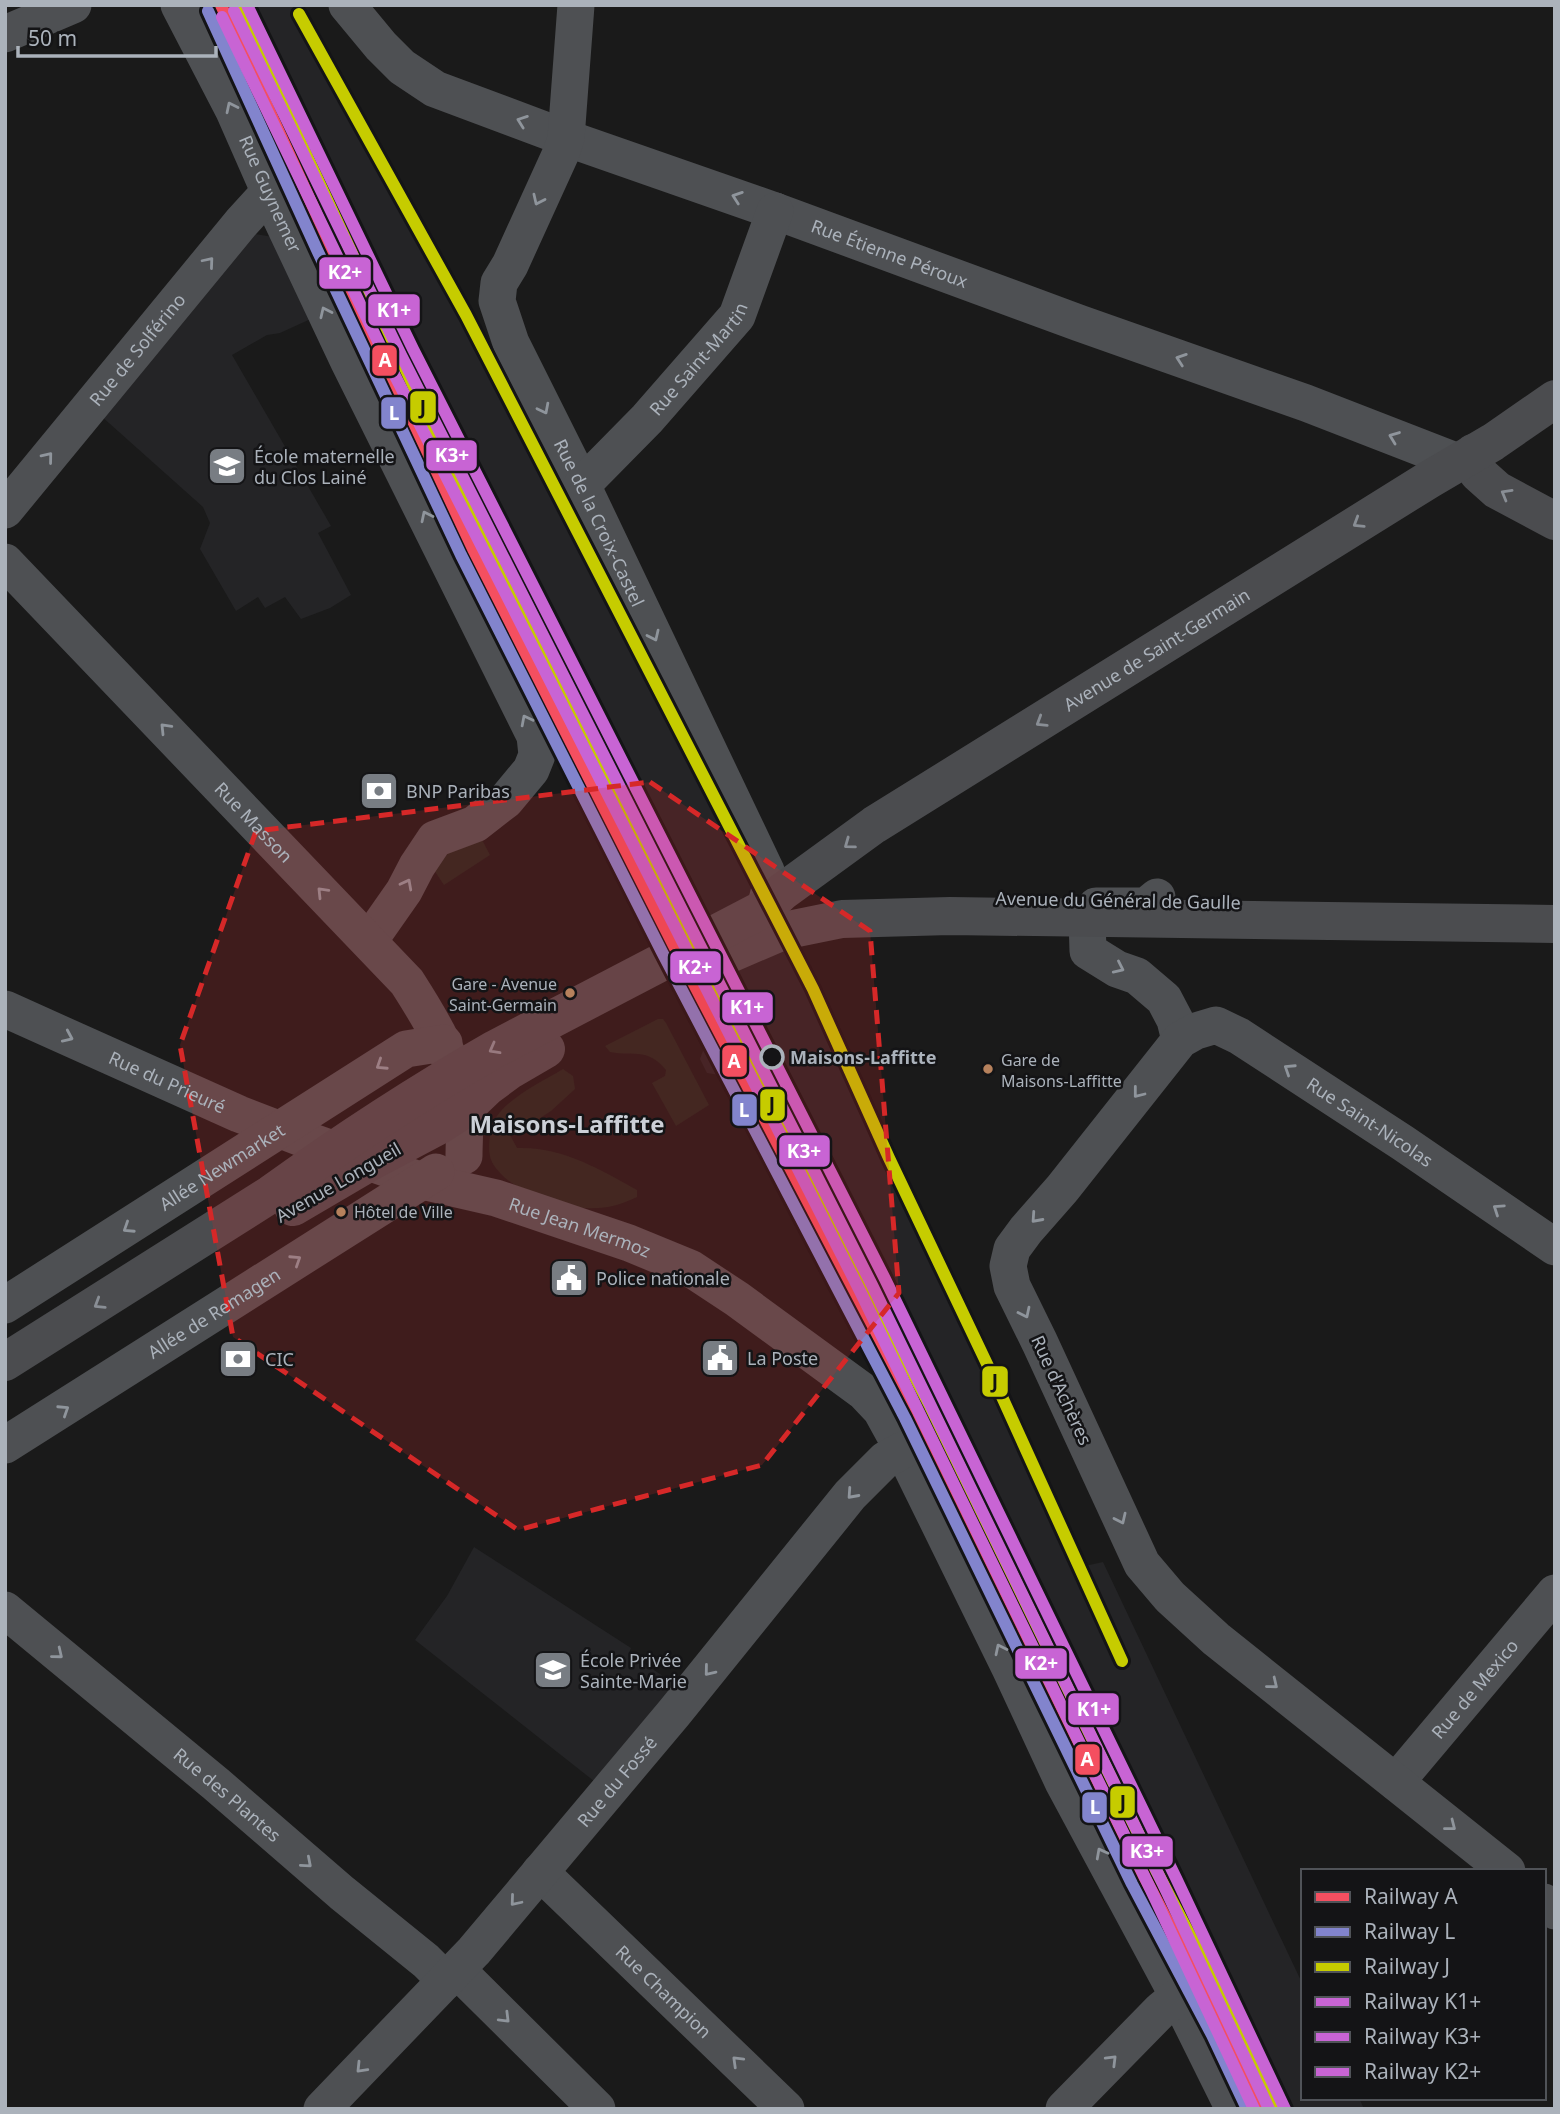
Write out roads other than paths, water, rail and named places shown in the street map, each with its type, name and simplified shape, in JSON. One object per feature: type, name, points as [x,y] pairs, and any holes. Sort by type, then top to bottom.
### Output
[{"type":"main road","name":"Avenue de Saint-Germain","points":[[774,919],[782,892],[874,825],[1555,399]]},
{"type":"main road","points":[[1466,457],[1478,473],[1497,489],[1555,521]]},
{"type":"main road","name":"Avenue du Général de Gaulle","points":[[774,919],[884,900],[1157,897],[1306,905],[1522,909],[1553,919]]},
{"type":"main road","name":"Avenue du Général de Gaulle","points":[[774,919],[939,916],[1553,919]]},
{"type":"main road","points":[[668,970],[774,919]]},
{"type":"main road","name":"Avenue Longueil","points":[[424,1112],[450,1057],[668,970]]},
{"type":"main road","name":"Avenue Longueil","points":[[5,1392],[139,1307],[351,1157],[424,1112],[487,1087],[668,970]]},
{"type":"main road","name":"Avenue Longueil","points":[[5,1362],[261,1201],[351,1157]]},
{"type":"street","points":[[5,34],[73,5]]},
{"type":"street","name":"Rue Guynemer","points":[[179,5],[234,111],[349,362],[535,736],[537,755],[531,771],[506,800],[475,824],[435,839],[404,891],[369,941]]},
{"type":"street","name":"Rue Étienne Péroux","points":[[347,5],[402,67],[435,89],[1066,318],[1466,457]]},
{"type":"street","name":"Rue de la Croix-Castel","points":[[576,5],[566,138],[510,265],[499,282],[497,301],[511,343],[582,485],[766,871],[771,885],[774,919]]},
{"type":"street","name":"Rue de Solférino","points":[[5,510],[270,191]]},
{"type":"street","name":"Rue Saint-Martin","points":[[582,485],[647,419],[737,316],[775,211]]},
{"type":"street","name":"Rue Masson","points":[[5,562],[407,982],[450,1057]]},
{"type":"street","points":[[1157,897],[1146,906],[1096,906],[1087,918],[1088,951],[1116,969],[1137,976],[1164,999],[1175,1020],[1180,1040]]},
{"type":"street","name":"Rue du Prieuré","points":[[5,1009],[239,1114],[351,1157]]},
{"type":"street","name":"Rue Saint-Nicolas","points":[[1180,1040],[1196,1031],[1216,1025],[1239,1036],[1555,1247]]},
{"type":"street","name":"Rue d'Achères","points":[[1180,1040],[1013,1249],[1008,1266],[1012,1286],[1142,1564],[1170,1597],[1216,1639],[1505,1869]]},
{"type":"street","name":"Allée Newmarket","points":[[5,1305],[406,1049],[450,1057]]},
{"type":"street","name":"Rue Jean Mermoz","points":[[424,1112],[452,1134],[484,1186],[496,1198]]},
{"type":"street","name":"Allée de Remagen","points":[[5,1445],[464,1156]]},
{"type":"street","name":"Rue Jean Mermoz","points":[[351,1157],[422,1181],[496,1198],[629,1243],[690,1268],[864,1392],[881,1410],[1010,1668],[1063,1782],[1178,1996],[1234,2109]]},
{"type":"street","name":"Rue du Fossé","points":[[322,2109],[452,1976],[666,1724],[850,1495],[885,1460],[903,1450]]},
{"type":"street","name":"Rue de Mexico","points":[[1396,1782],[1555,1593]]},
{"type":"street","name":"Rue des Plantes","points":[[5,1610],[206,1776],[342,1893],[426,1961],[452,1976],[597,2109]]},
{"type":"street","name":"Rue Champion","points":[[540,1872],[786,2109]]},
{"type":"street","points":[[1064,2109],[1178,1996]]},
{"type":"rail line","name":"A","points":[[221,5],[473,549],[674,946],[918,1412],[1145,1878],[1263,2109]]},
{"type":"rail line","name":"J","points":[[237,5],[486,543],[686,940],[930,1406],[1157,1872],[1276,2103]]},
{"type":"rail line","name":"K1+","points":[[247,5],[413,349],[885,1279],[1285,2109]]},
{"type":"rail line","name":"L","points":[[208,11],[461,555],[662,952],[905,1418],[1132,1884],[1212,2035],[1247,2109]]},
{"type":"rail line","name":"K3+","points":[[234,11],[401,355],[872,1285],[1163,1884],[1269,2109]]},
{"type":"rail line","name":"J","points":[[299,14],[466,315],[813,989],[1122,1661]]},
{"type":"rail line","name":"K2+","points":[[222,17],[388,362],[860,1291],[1151,1890],[1254,2109]]},
{"type":"place","name":"École maternelle du Clos Lainé","points":[[227,466]]},
{"type":"place","name":"BNP Paribas","points":[[379,791]]},
{"type":"place","name":"Gare - Avenue Saint-Germain","points":[[570,993]]},
{"type":"place","name":"Maisons-Laffitte","points":[[772,1057]]},
{"type":"place","name":"Gare de Maisons-Laffitte","points":[[988,1069]]},
{"type":"place","name":"Hôtel de Ville","points":[[341,1212]]},
{"type":"place","name":"Police nationale","points":[[569,1278]]},
{"type":"place","name":"La Poste","points":[[720,1358]]},
{"type":"place","name":"CIC","points":[[238,1359]]},
{"type":"place","name":"École Privée Sainte-Marie","points":[[553,1670]]},
{"type":"district","name":"Maisons-Laffitte","points":[[567,1123]]}]
